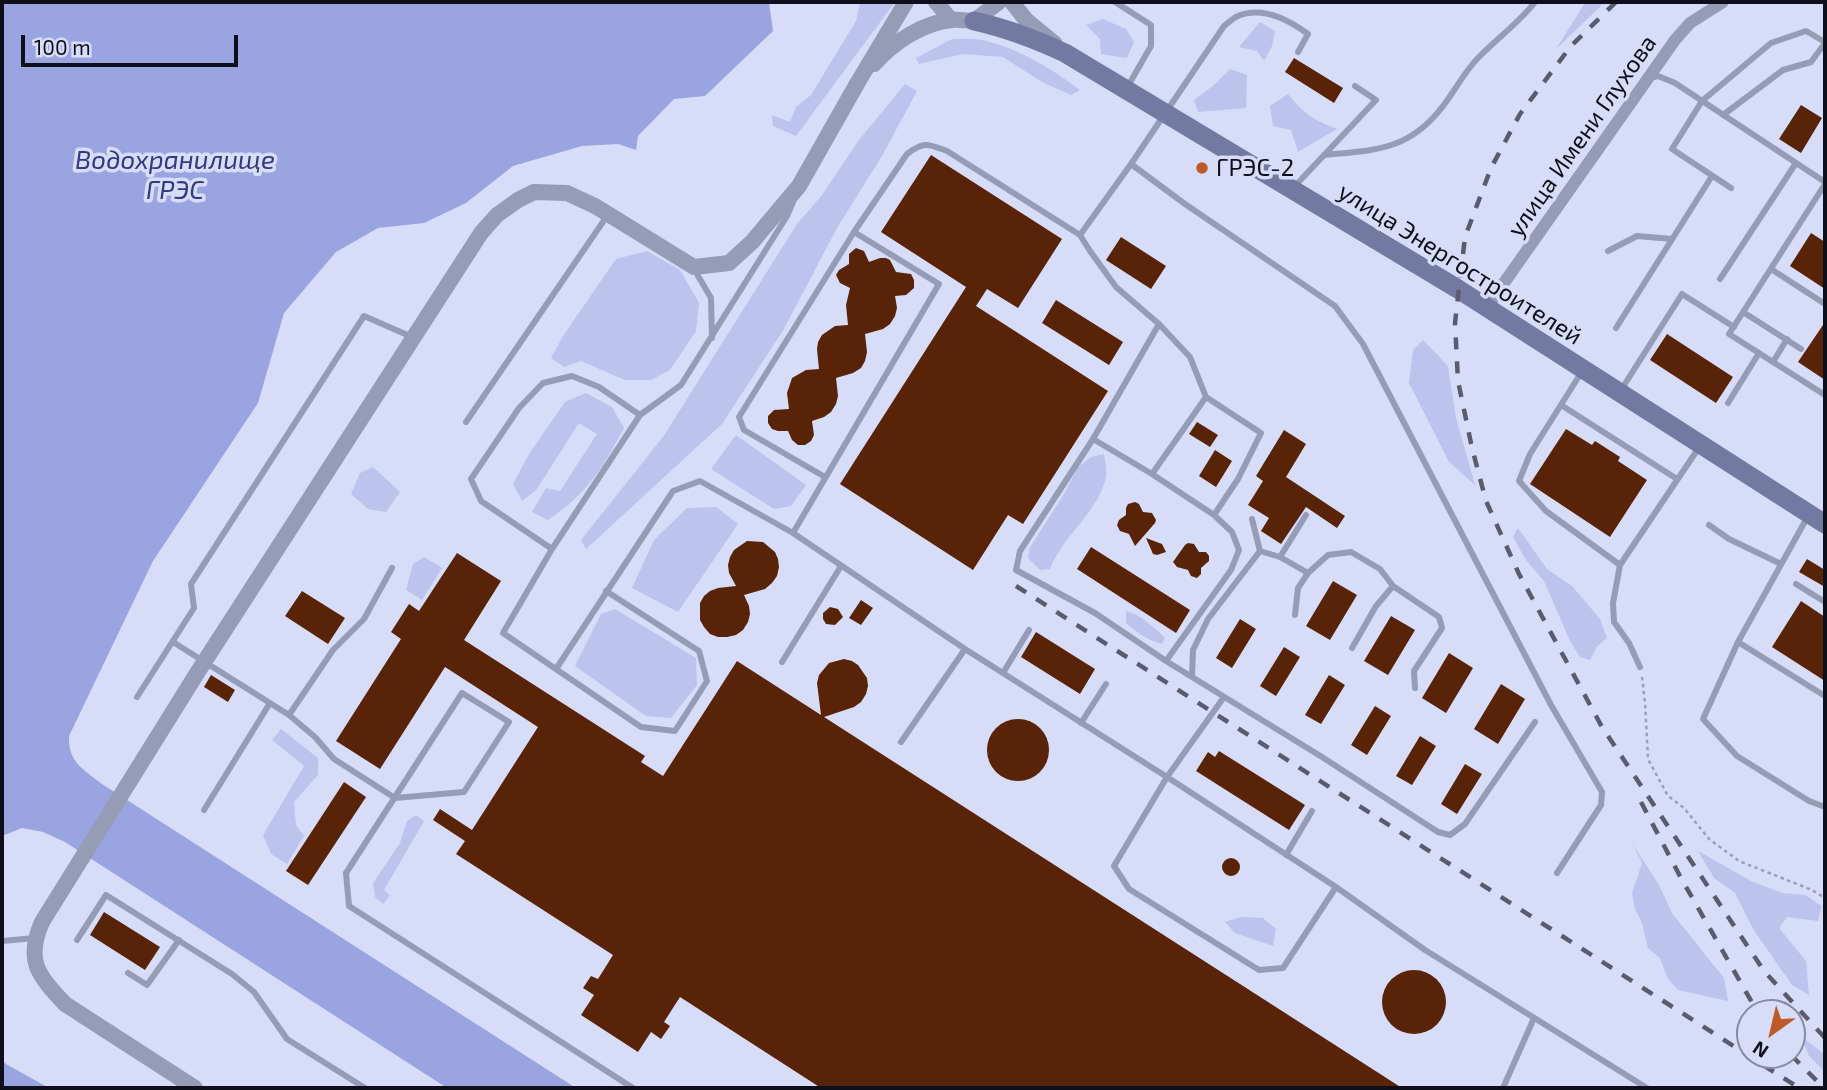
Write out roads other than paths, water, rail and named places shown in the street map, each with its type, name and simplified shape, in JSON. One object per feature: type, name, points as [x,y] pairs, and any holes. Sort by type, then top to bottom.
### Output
[{"type":"main road","name":"улица Энергостроителей","points":[[974,21],[1002,27],[1065,52],[1487,307],[1817,519]]},
{"type":"street","points":[[195,1088],[65,1004],[48,986],[34,963],[35,939],[42,922],[205,662],[481,233],[498,215],[534,192],[567,192],[694,267],[729,263],[752,242],[799,186],[906,2]]},
{"type":"street","points":[[936,2],[951,20]]},
{"type":"street","points":[[858,82],[881,56],[904,38],[925,27],[951,20],[974,21],[999,2]]},
{"type":"street","points":[[1012,2],[1026,20],[1065,52]]},
{"type":"street","name":"улица Имени Глухова","points":[[1487,307],[1675,40],[1690,23],[1723,2]]},
{"type":"lane","points":[[1115,2],[1151,25],[1151,46],[1126,89]]},
{"type":"lane","points":[[1324,155],[1385,149],[1417,134],[1441,109],[1476,60],[1528,12],[1535,2]]},
{"type":"lane","points":[[1080,235],[1224,26],[1237,16],[1253,13],[1290,21],[1308,34],[1298,52]]},
{"type":"lane","points":[[1723,116],[1783,70],[1811,62],[1825,43],[1806,31],[1771,43],[1702,101],[1672,149],[1731,188]]},
{"type":"lane","points":[[1647,79],[1658,76],[1675,83],[1825,183],[1729,334],[1825,395]]},
{"type":"lane","points":[[1292,189],[1376,100],[1355,86]]},
{"type":"lane","points":[[825,477],[744,430],[739,417],[906,154],[917,146],[930,145],[947,151],[1080,235],[1116,287],[1159,324],[1190,356],[1206,397],[1261,433],[1238,479],[1214,515]]},
{"type":"lane","points":[[1720,279],[1796,163]]},
{"type":"lane","points":[[1131,164],[1335,306],[1363,344],[1550,705],[1602,792],[1601,805],[1557,873]]},
{"type":"lane","points":[[1616,328],[1712,176]]},
{"type":"lane","points":[[606,591],[699,651],[707,681],[675,730],[641,727],[503,633],[552,548],[640,415],[681,385],[787,216],[799,186]]},
{"type":"lane","points":[[467,422],[608,214]]},
{"type":"lane","points":[[793,533],[939,284],[854,232]]},
{"type":"lane","points":[[1608,251],[1637,236],[1672,239]]},
{"type":"lane","points":[[694,267],[711,298],[712,338]]},
{"type":"lane","points":[[1771,269],[1825,304]]},
{"type":"lane","points":[[1620,392],[1682,294],[1734,327]]},
{"type":"lane","points":[[1743,312],[1801,349]]},
{"type":"lane","points":[[137,697],[194,608],[191,584],[364,316],[414,337]]},
{"type":"lane","points":[[1159,324],[1093,439],[1020,551],[1016,570],[1095,613],[1166,661],[1438,832],[1450,835],[1465,824],[1535,722]]},
{"type":"lane","points":[[1773,362],[1787,339]]},
{"type":"lane","points":[[1728,403],[1759,354]]},
{"type":"lane","points":[[1584,369],[1530,454],[1519,481],[1546,511],[1619,565]]},
{"type":"lane","points":[[552,548],[481,501],[471,479],[519,408],[542,383],[572,376],[599,387],[640,415]]},
{"type":"lane","points":[[1152,474],[1206,397]]},
{"type":"lane","points":[[1561,405],[1677,479]]},
{"type":"lane","points":[[1093,439],[1214,515],[1232,532],[1238,550],[1231,570],[1166,661]]},
{"type":"lane","points":[[1640,667],[1629,643],[1614,622],[1613,603],[1619,565],[1701,444]]},
{"type":"lane","points":[[556,669],[673,491],[699,481],[793,533],[965,649],[1336,887],[1425,950],[1647,1088]]},
{"type":"lane","points":[[1280,557],[1306,515]]},
{"type":"lane","points":[[1252,519],[1260,551]]},
{"type":"lane","points":[[1817,519],[1782,564],[1738,642],[1703,719],[1737,756],[1809,801],[1825,807]]},
{"type":"lane","points":[[1709,525],[1729,540],[1782,564]]},
{"type":"lane","points":[[1192,677],[1193,650],[1208,619],[1260,551]]},
{"type":"lane","points":[[1260,551],[1280,557],[1308,573]]},
{"type":"lane","points":[[1295,615],[1298,588],[1308,573],[1328,555],[1351,552],[1380,569],[1393,586],[1439,617],[1442,628],[1414,671],[1415,688]]},
{"type":"lane","points":[[782,662],[841,566]]},
{"type":"lane","points":[[289,715],[333,650],[363,618],[392,568]]},
{"type":"lane","points":[[1796,584],[1825,602]]},
{"type":"lane","points":[[1352,648],[1376,606],[1393,586]]},
{"type":"lane","points":[[1003,673],[1029,630]]},
{"type":"lane","points":[[173,642],[289,715],[315,737],[334,759],[396,798],[464,792],[509,722],[462,692],[396,798],[346,873],[349,906],[633,1088]]},
{"type":"lane","points":[[1738,642],[1825,696]]},
{"type":"lane","points":[[901,742],[965,649]]},
{"type":"lane","points":[[1081,723],[1106,684]]},
{"type":"lane","points":[[1224,697],[1167,777],[1114,866],[1129,889],[1259,970],[1283,968],[1336,887]]},
{"type":"lane","points":[[204,810],[270,703]]},
{"type":"lane","points":[[1286,855],[1312,811]]},
{"type":"lane","points":[[77,940],[106,895],[232,974],[254,992],[286,1039],[365,1088]]},
{"type":"lane","points":[[2,941],[35,939]]},
{"type":"lane","points":[[128,973],[148,985],[178,940]]},
{"type":"lane","points":[[1503,1088],[1534,1018]]},
{"type":"water","name":"Водохранилище ГРЭС","points":[[2,2],[769,2],[773,31],[705,96],[674,99],[638,136],[636,150],[618,144],[582,146],[513,166],[466,203],[424,223],[378,228],[336,252],[284,313],[258,403],[153,561],[69,736],[74,759],[102,784],[576,1088],[447,1088],[65,842],[43,832],[22,828],[2,836]]},
{"type":"water","points":[[2,1060],[6,1064],[49,1088],[2,1088]]},
{"type":"railway","points":[[1616,2],[1571,46],[1520,114],[1491,168],[1465,237],[1455,323],[1458,381],[1486,501],[1519,574],[1602,727],[1764,971],[1825,1038]]},
{"type":"railway","points":[[1016,586],[1799,1088]]},
{"type":"railway","points":[[1641,802],[1750,999]]},
{"type":"railway","points":[[1805,1069],[1824,1088]]},
{"type":"place","name":"ГРЭС-2","points":[[1202,168]]}]
